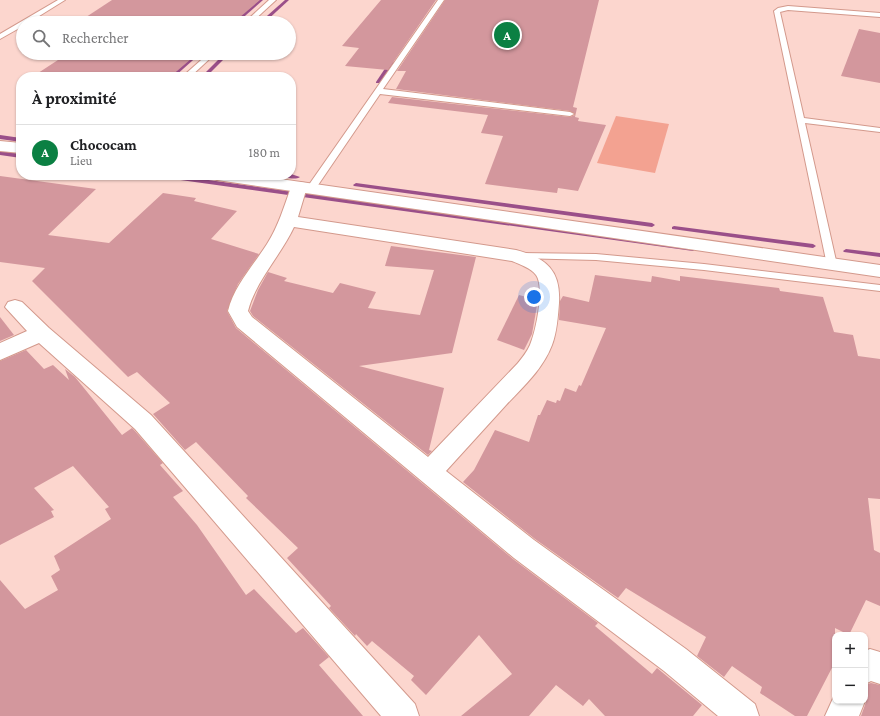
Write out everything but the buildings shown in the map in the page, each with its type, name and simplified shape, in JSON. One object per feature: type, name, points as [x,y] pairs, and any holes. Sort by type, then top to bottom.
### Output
[{"type":"street","points":[[0,146],[16,148]]},
{"type":"street","points":[[234,180],[297,199],[516,256],[535,264],[546,274],[550,287],[548,308],[541,344],[536,356],[526,369],[429,472]]},
{"type":"street","points":[[297,199],[880,271]]},
{"type":"street","points":[[297,199],[264,265],[241,299],[238,311],[244,322],[524,549],[675,660],[743,716]]},
{"type":"street","points":[[15,307],[41,334],[143,422],[403,716]]},
{"type":"street","points":[[0,352],[41,334]]},
{"type":"street","points":[[868,666],[870,665],[880,668]]},
{"type":"street","points":[[841,716],[847,704]]},
{"type":"lane","points":[[35,16],[62,0]]},
{"type":"lane","points":[[255,16],[273,0]]},
{"type":"lane","points":[[297,199],[378,91],[441,0]]},
{"type":"lane","points":[[832,265],[777,11],[788,8],[880,15]]},
{"type":"lane","points":[[0,37],[16,27]]},
{"type":"lane","points":[[0,30],[10,31]]},
{"type":"lane","points":[[192,72],[205,60]]},
{"type":"lane","points":[[378,91],[570,114]]},
{"type":"lane","points":[[800,120],[880,130]]},
{"type":"lane","points":[[516,256],[596,257],[880,288]]},
{"type":"shaded area","points":[[616,116],[669,124],[655,173],[597,163]]},
{"type":"waterway","points":[[242,16],[261,0]]},
{"type":"waterway","points":[[269,16],[287,0]]},
{"type":"waterway","points":[[177,72],[191,60]]},
{"type":"waterway","points":[[208,72],[221,60]]},
{"type":"waterway","points":[[378,82],[392,62]]},
{"type":"waterway","points":[[0,137],[16,139]]},
{"type":"waterway","points":[[0,153],[16,155]]},
{"type":"waterway","points":[[195,180],[693,249]]},
{"type":"waterway","points":[[356,185],[652,225]]},
{"type":"waterway","points":[[674,228],[813,246]]},
{"type":"waterway","points":[[846,251],[880,255]]},
{"type":"place","name":"Chococam","points":[[507,35]]}]
